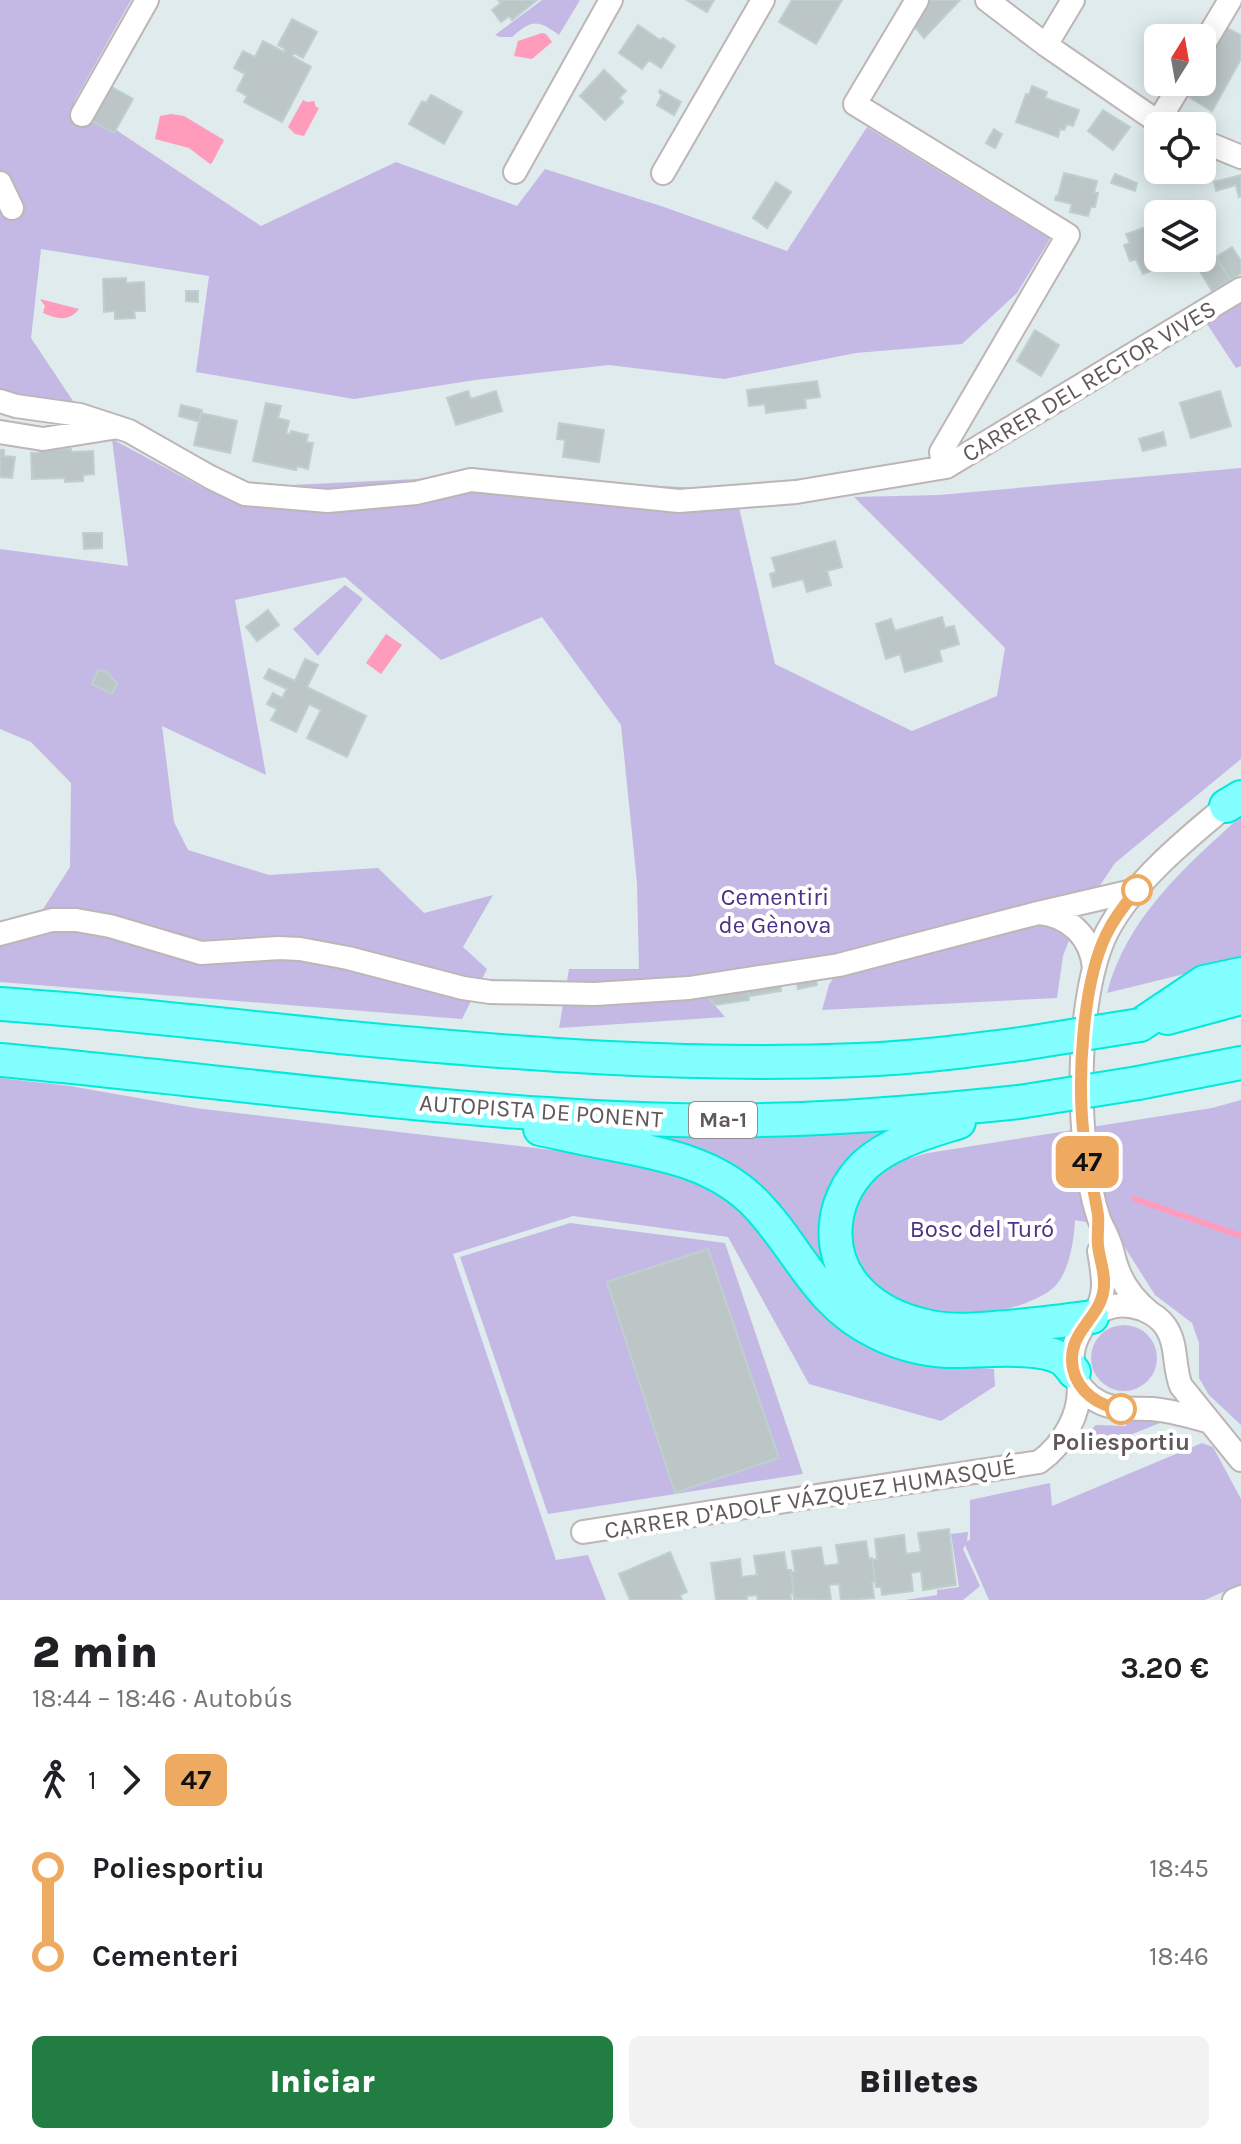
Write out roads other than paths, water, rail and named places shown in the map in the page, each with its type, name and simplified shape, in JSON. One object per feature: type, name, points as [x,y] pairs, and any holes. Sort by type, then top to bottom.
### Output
[{"type":"highway","points":[[1140,1025],[1204,982],[1241,974]]},
{"type":"highway","points":[[0,1004],[519,1052],[776,1062],[948,1054],[1021,1044],[1140,1025],[1241,998]]},
{"type":"highway","name":"AUTOPISTA DE PONENT","points":[[0,1060],[428,1105],[616,1118],[747,1120],[889,1115],[1019,1102]]},
{"type":"highway","name":"Ma-1","points":[[1019,1102],[1241,1063]]},
{"type":"highway","points":[[1019,1102],[910,1139],[866,1165],[846,1189],[838,1209],[835,1241],[840,1260],[854,1286],[871,1302],[924,1326],[967,1330],[1092,1317]]},
{"type":"highway","points":[[428,1105],[642,1150],[702,1167],[751,1199],[825,1294],[855,1320],[877,1333],[908,1344],[944,1351],[1045,1353],[1061,1358],[1076,1377]]},
{"type":"street","points":[[82,115],[147,0]]},
{"type":"street","points":[[515,172],[611,0]]},
{"type":"street","points":[[663,173],[763,0]]},
{"type":"street","points":[[917,0],[855,104],[1068,235],[941,452],[946,467]]},
{"type":"street","points":[[987,0],[1046,45],[1145,112]]},
{"type":"street","points":[[1046,45],[1073,0]]},
{"type":"street","points":[[1216,24],[1230,0]]},
{"type":"street","points":[[1216,147],[1241,157]]},
{"type":"street","points":[[0,183],[12,208]]},
{"type":"street","name":"CARRER DEL RECTOR VIVES","points":[[0,401],[80,415],[129,431],[245,494],[328,501],[416,493],[471,480],[679,501],[796,492],[946,467],[1241,289]]},
{"type":"street","points":[[0,432],[43,439],[117,427]]},
{"type":"street","points":[[1062,1438],[1091,1414],[1149,1403],[1165,1389],[1173,1375],[1176,1356],[1173,1339],[1164,1323],[1136,1300],[1121,1278],[1099,1218],[1085,1145],[1082,1103],[1086,1017],[1094,970],[1108,930],[1137,890],[1167,858],[1236,799]]},
{"type":"street","points":[[0,934],[52,920],[76,920],[110,926],[201,953],[300,949],[348,958],[463,988],[490,992],[595,994],[689,988],[839,965],[1137,890]]},
{"type":"street","points":[[1038,913],[1051,914],[1073,925],[1091,951],[1094,970]]},
{"type":"street","points":[[1092,1317],[1100,1303],[1104,1281],[1098,1245],[1099,1218]]},
{"type":"street","points":[[1150,1313],[1135,1307],[1120,1306],[1105,1309],[1092,1317],[1083,1325],[1072,1351],[1076,1377],[1092,1398],[1101,1404],[1168,1411],[1207,1421]]},
{"type":"street","points":[[1175,1366],[1181,1386],[1241,1460]]},
{"type":"street","name":"CARRER D'ADOLF VÁZQUEZ HUMASQUÉ","points":[[583,1532],[1039,1462],[1056,1448],[1076,1411],[1080,1393],[1076,1377]]},
{"type":"street","points":[[1234,1600],[1241,1597]]},
{"type":"waterway","points":[[1135,1199],[1241,1236]]},
{"type":"place","name":"Poliesportiu","points":[[1121,1409]]},
{"type":"park label","name":"Cementiri de Gènova","points":[[775,911]]},
{"type":"park label","name":"Bosc del Turó","points":[[982,1229]]}]
